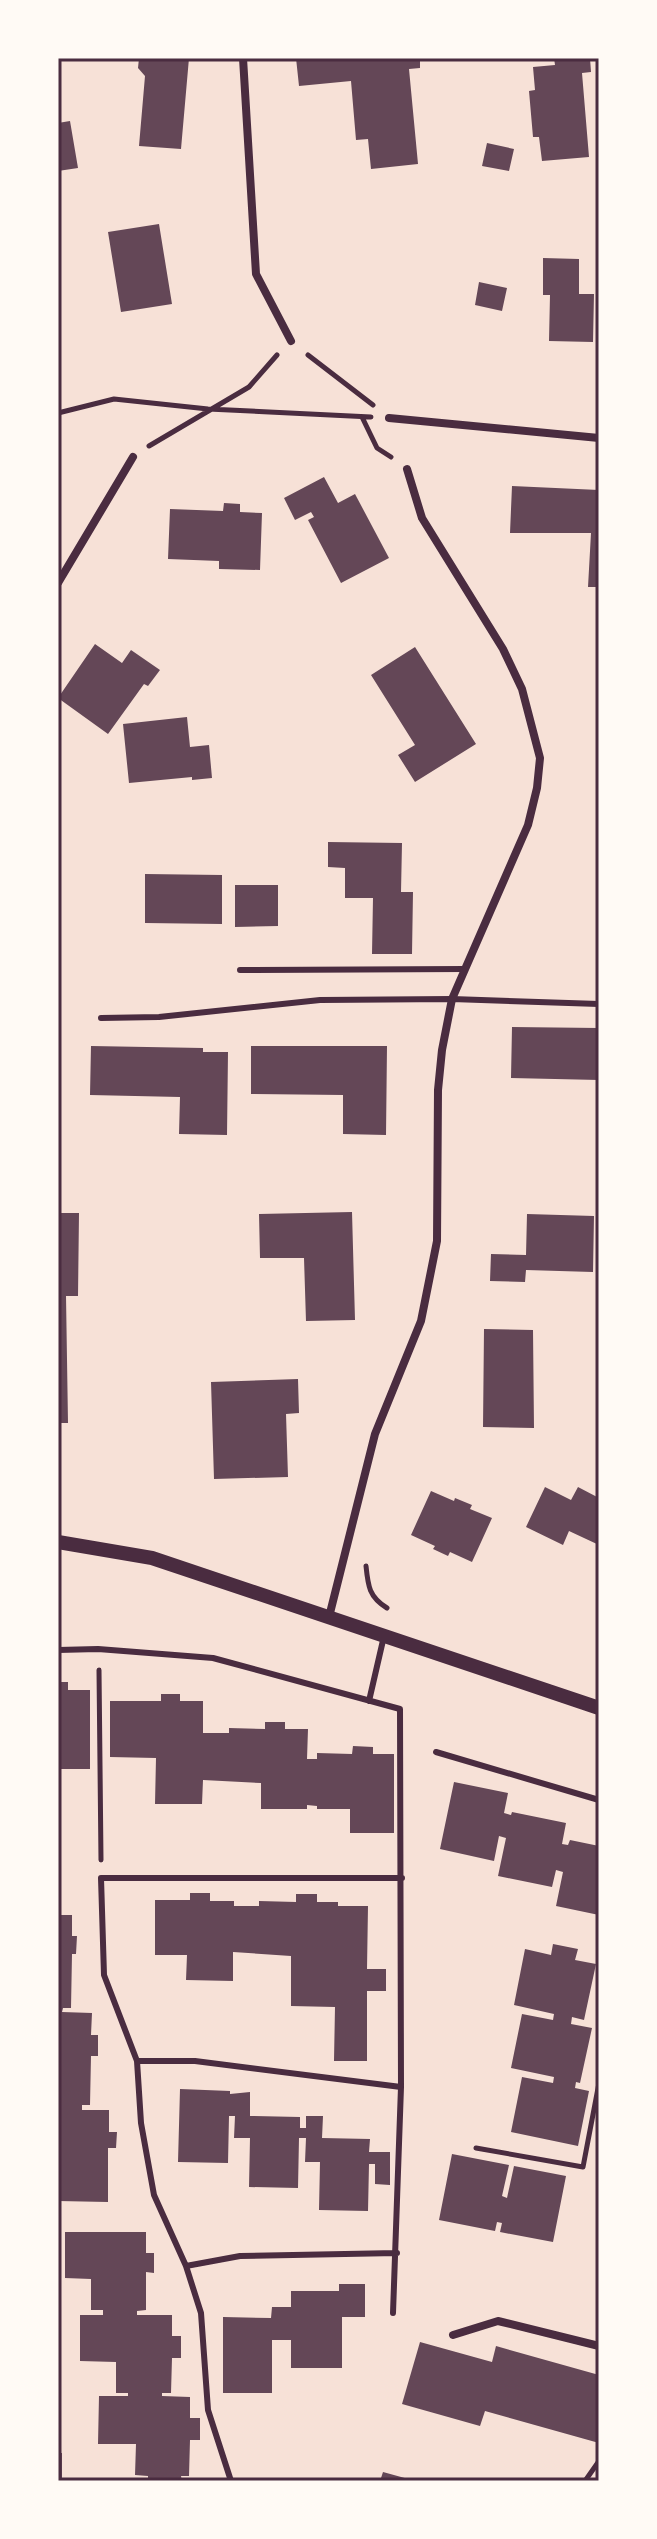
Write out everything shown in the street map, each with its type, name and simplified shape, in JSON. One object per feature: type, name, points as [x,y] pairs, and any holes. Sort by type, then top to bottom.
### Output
[{"type":"street","points":[[243,58],[256,274],[291,341]]},
{"type":"street","points":[[389,418],[599,438]]},
{"type":"street","points":[[58,583],[133,457]]},
{"type":"street","points":[[329,1617],[375,1434],[421,1321],[437,1241],[438,1090],[452,999],[528,825],[540,758],[522,689],[503,649],[422,518],[407,469]]},
{"type":"street","points":[[58,1542],[152,1558],[599,1708]]},
{"type":"street","points":[[453,2335],[498,2321],[599,2346]]},
{"type":"lane","points":[[240,970],[465,969]]},
{"type":"lane","points":[[101,1018],[159,1017],[320,1000],[452,999],[599,1004]]},
{"type":"lane","points":[[369,1701],[384,1636]]},
{"type":"lane","points":[[58,1650],[98,1649],[213,1658],[400,1709],[401,2087],[393,2313]]},
{"type":"lane","points":[[436,1752],[599,1800]]},
{"type":"lane","points":[[231,2481],[208,2410],[201,2313],[186,2266],[154,2195],[141,2123],[137,2061],[104,1975],[101,1878],[402,1878]]},
{"type":"lane","points":[[137,2061],[195,2061],[401,2087]]},
{"type":"lane","points":[[186,2266],[240,2256],[397,2253]]},
{"type":"path","points":[[133,457],[249,387],[291,341],[389,418]]},
{"type":"path","points":[[58,413],[114,399],[208,409],[389,418]]},
{"type":"path","points":[[362,417],[377,448],[407,469]]},
{"type":"path","points":[[350,1535],[365,1563],[368,1589],[377,1601],[395,1613]]},
{"type":"path","points":[[98,1649],[101,1878]]},
{"type":"path","points":[[476,2148],[583,2167],[599,2083]]},
{"type":"path","points":[[585,2481],[599,2461]]},
{"type":"building","points":[[139,58],[189,58],[181,149],[139,146],[145,76],[138,68]]},
{"type":"building","points":[[296,58],[420,58],[420,68],[409,69],[418,164],[371,169],[368,139],[356,140],[351,81],[299,86]]},
{"type":"building","points":[[554,58],[590,58],[591,72],[582,73],[589,157],[542,161],[539,137],[533,137],[529,91],[535,90],[533,67],[555,65]]},
{"type":"building","points":[[70,121],[78,168],[58,171],[58,123]]},
{"type":"building","points":[[487,143],[514,149],[509,171],[482,166]]},
{"type":"building","points":[[159,224],[172,304],[121,312],[108,232]]},
{"type":"building","points":[[543,258],[579,259],[579,294],[594,294],[593,342],[549,341],[550,295],[543,295]]},
{"type":"building","points":[[479,282],[507,288],[502,311],[475,305]]},
{"type":"building","points":[[324,477],[338,503],[355,494],[389,558],[341,583],[308,520],[314,517],[311,512],[295,520],[284,498]]},
{"type":"building","points":[[512,486],[599,490],[599,587],[588,587],[591,533],[510,533]]},
{"type":"building","points":[[224,503],[240,504],[240,512],[262,513],[260,570],[219,569],[219,561],[168,559],[170,509],[223,511]]},
{"type":"building","points":[[95,644],[122,663],[131,650],[160,670],[148,686],[144,684],[108,734],[58,698]]},
{"type":"building","points":[[415,647],[476,744],[415,782],[398,755],[415,745],[371,675]]},
{"type":"building","points":[[187,717],[190,747],[209,745],[212,778],[129,783],[123,724]]},
{"type":"building","points":[[328,842],[402,843],[401,892],[413,892],[412,954],[372,954],[373,898],[345,898],[345,868],[328,867]]},
{"type":"building","points":[[145,874],[222,875],[222,924],[145,923]]},
{"type":"building","points":[[235,885],[278,885],[278,926],[235,927]]},
{"type":"building","points":[[512,1027],[599,1028],[599,1080],[511,1078]]},
{"type":"building","points":[[91,1046],[203,1048],[203,1052],[228,1052],[227,1135],[179,1134],[180,1097],[90,1095]]},
{"type":"building","points":[[251,1046],[387,1046],[386,1135],[343,1134],[343,1095],[251,1094]]},
{"type":"building","points":[[352,1212],[355,1320],[306,1321],[304,1258],[260,1258],[259,1214]]},
{"type":"building","points":[[58,1213],[79,1213],[78,1296],[66,1296],[68,1423],[58,1423]]},
{"type":"building","points":[[527,1214],[594,1216],[593,1272],[526,1270],[525,1282],[490,1281],[491,1254],[526,1255]]},
{"type":"building","points":[[484,1329],[533,1330],[534,1428],[483,1427]]},
{"type":"building","points":[[298,1379],[299,1413],[286,1414],[288,1477],[214,1479],[211,1382]]},
{"type":"building","points":[[545,1487],[571,1500],[578,1487],[599,1498],[599,1545],[569,1531],[563,1545],[526,1527]]},
{"type":"building","points":[[431,1491],[472,1505],[470,1509],[492,1518],[472,1562],[450,1552],[448,1556],[411,1535]]},
{"type":"building","points":[[58,1682],[68,1682],[68,1690],[90,1690],[90,1769],[58,1769]]},
{"type":"building","points":[[161,1694],[180,1694],[180,1701],[203,1701],[203,1733],[229,1733],[229,1728],[265,1729],[265,1722],[285,1722],[285,1729],[308,1729],[307,1759],[317,1759],[317,1753],[352,1754],[353,1746],[373,1747],[373,1754],[394,1754],[394,1833],[350,1833],[350,1809],[317,1809],[317,1806],[307,1805],[307,1809],[261,1809],[261,1783],[203,1780],[202,1804],[155,1804],[156,1758],[110,1757],[110,1701],[161,1701]]},
{"type":"building","points":[[454,1782],[508,1793],[504,1813],[566,1823],[562,1844],[568,1845],[570,1840],[599,1846],[599,1915],[556,1906],[563,1872],[556,1870],[552,1887],[498,1876],[506,1838],[499,1836],[494,1861],[440,1849]]},
{"type":"building","points":[[190,1893],[210,1893],[210,1901],[234,1901],[234,1906],[259,1906],[259,1901],[296,1902],[296,1894],[317,1894],[317,1902],[368,1906],[367,1969],[386,1969],[386,1991],[367,1991],[367,2061],[334,2061],[335,2007],[291,2006],[291,1956],[233,1952],[233,1981],[186,1980],[187,1955],[155,1955],[155,1900],[190,1900]]},
{"type":"building","points":[[58,1915],[72,1915],[72,1936],[77,1936],[76,1954],[72,1954],[71,2008],[63,2008],[62,2012],[92,2013],[91,2035],[98,2035],[98,2056],[91,2056],[90,2105],[82,2105],[82,2110],[109,2110],[109,2132],[117,2132],[116,2148],[108,2148],[108,2202],[58,2201]]},
{"type":"building","points":[[553,1944],[578,1949],[575,1960],[596,1964],[584,2020],[572,2017],[571,2024],[592,2028],[580,2083],[576,2082],[575,2088],[589,2091],[578,2146],[511,2132],[522,2077],[553,2083],[554,2077],[511,2068],[522,2014],[553,2020],[554,2014],[514,2005],[525,1949],[551,1955]]},
{"type":"building","points":[[180,2089],[230,2091],[230,2094],[250,2092],[250,2116],[300,2117],[300,2128],[306,2128],[306,2116],[323,2116],[322,2138],[370,2139],[369,2152],[390,2152],[390,2185],[375,2184],[375,2164],[369,2164],[368,2211],[319,2210],[320,2162],[305,2162],[306,2138],[299,2138],[298,2188],[249,2187],[250,2138],[234,2138],[235,2116],[229,2116],[228,2163],[178,2162]]},
{"type":"building","points":[[452,2154],[509,2165],[502,2196],[507,2198],[514,2166],[566,2176],[553,2242],[500,2232],[502,2223],[497,2222],[495,2231],[439,2220]]},
{"type":"building","points":[[65,2232],[146,2232],[146,2253],[154,2253],[154,2273],[146,2272],[146,2310],[137,2311],[137,2315],[172,2315],[172,2336],[181,2336],[181,2358],[172,2358],[171,2393],[162,2393],[162,2396],[190,2397],[190,2418],[200,2418],[200,2440],[190,2440],[189,2476],[181,2476],[182,2481],[148,2481],[148,2476],[135,2475],[136,2444],[98,2444],[99,2396],[128,2396],[128,2393],[116,2393],[116,2362],[80,2361],[80,2315],[103,2315],[103,2310],[91,2310],[91,2279],[65,2278]]},
{"type":"building","points":[[339,2284],[365,2284],[365,2317],[342,2317],[342,2368],[291,2368],[291,2340],[272,2340],[272,2393],[223,2393],[223,2317],[271,2318],[272,2307],[291,2307],[291,2291],[339,2291]]},
{"type":"building","points":[[420,2342],[492,2362],[496,2346],[599,2375],[599,2443],[485,2411],[480,2426],[402,2404]]},
{"type":"building","points":[[58,2453],[62,2453],[62,2481],[58,2481]]},
{"type":"building","points":[[383,2472],[412,2480],[380,2481]]}]
